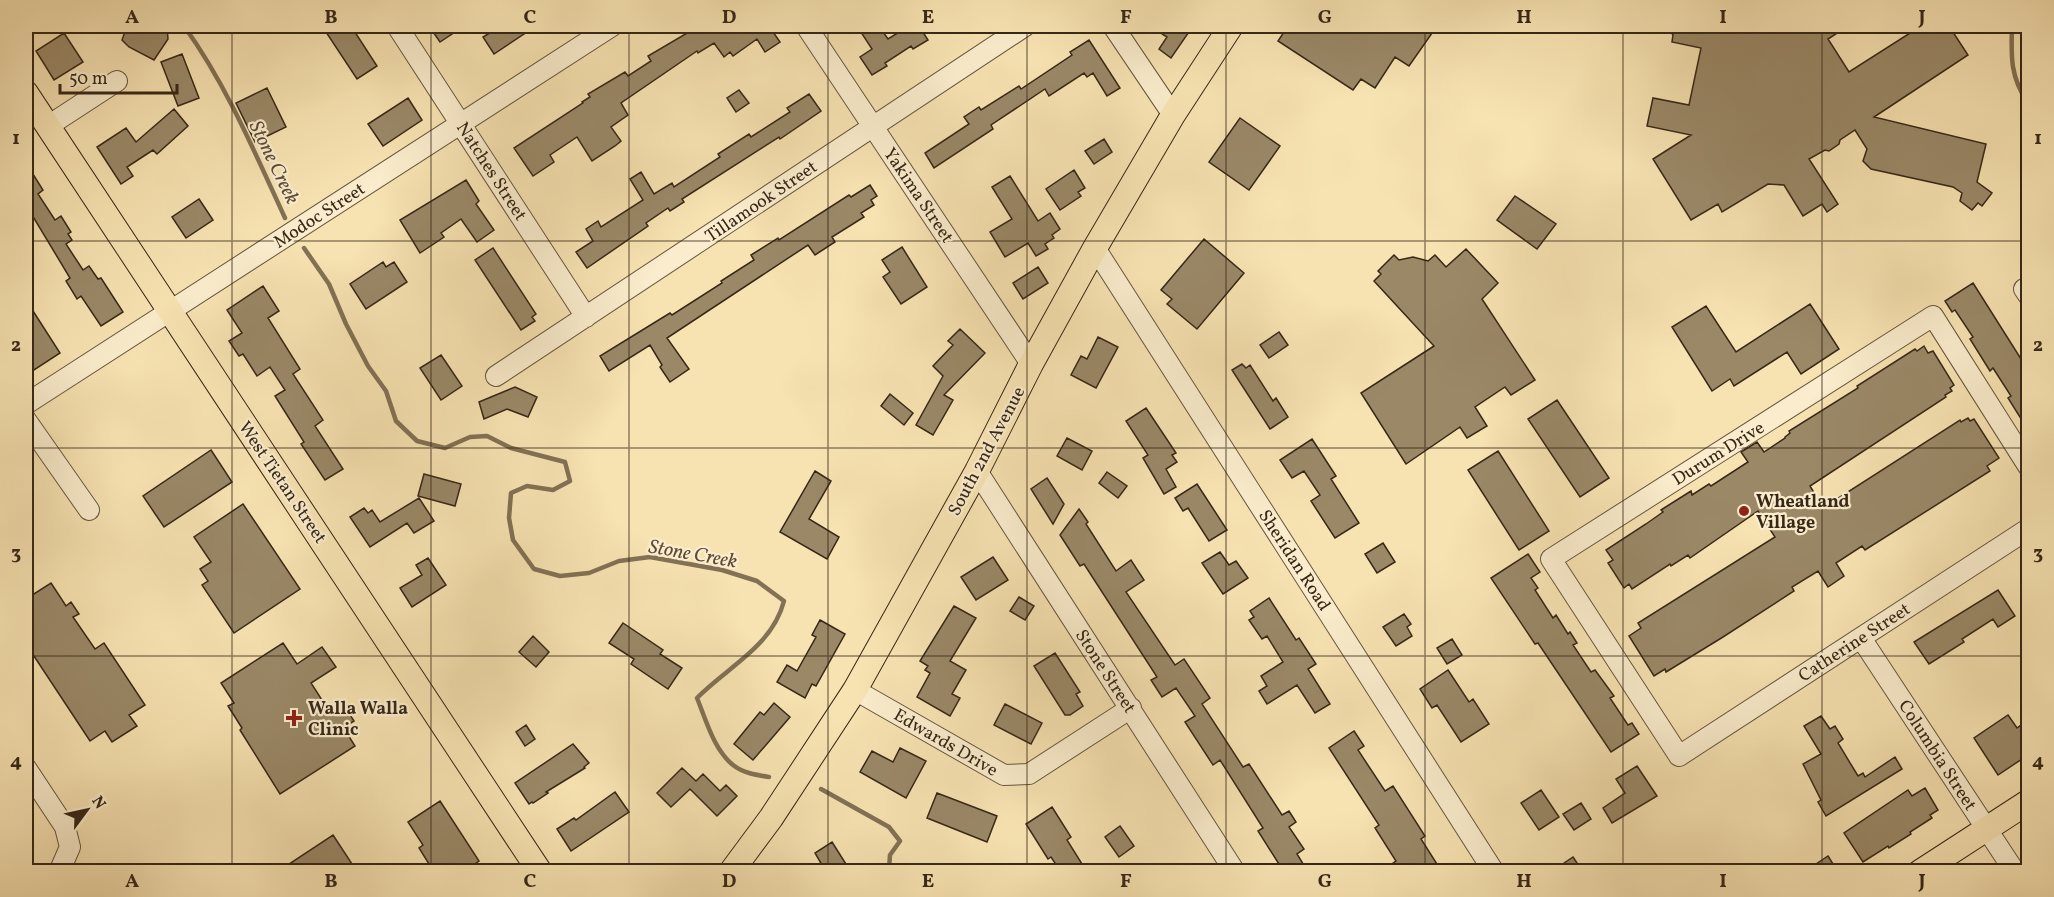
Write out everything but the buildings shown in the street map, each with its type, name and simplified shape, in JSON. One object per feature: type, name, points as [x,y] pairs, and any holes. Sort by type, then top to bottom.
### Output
[{"type":"main road","name":"South 2nd Avenue","points":[[731,872],[771,818],[855,690],[977,471],[1031,364],[1095,248],[1173,115],[1231,26]]},
{"type":"main road","name":"West Tietan Street","points":[[26,93],[540,872]]},
{"type":"main road","points":[[1920,872],[2028,802]]},
{"type":"street","name":"Natches Street","points":[[398,26],[586,316]]},
{"type":"street","name":"Modoc Street","points":[[26,404],[612,26]]},
{"type":"street","name":"Yakima Street","points":[[806,26],[1031,364]]},
{"type":"street","name":"Tillamook Street","points":[[496,376],[1025,26]]},
{"type":"street","points":[[1113,26],[1173,115]]},
{"type":"street","points":[[48,126],[117,81]]},
{"type":"street","name":"Sheridan Road","points":[[1095,248],[1494,872]]},
{"type":"street","name":"Durum Drive","points":[[1679,756],[1551,559],[1933,316],[2028,465]]},
{"type":"street","points":[[26,420],[89,510]]},
{"type":"street","name":"Stone Street","points":[[977,471],[1235,872]]},
{"type":"street","name":"Catherine Street","points":[[1679,756],[2028,529]]},
{"type":"street","name":"Columbia Street","points":[[1861,638],[2015,872]]},
{"type":"street","name":"Edwards Drive","points":[[855,690],[1005,775],[1029,774],[1131,708]]},
{"type":"street","points":[[26,768],[65,827],[70,847],[58,872]]},
{"type":"waterway","name":"Stone Creek","points":[[184,26],[227,95],[285,218]]},
{"type":"waterway","points":[[2012,26],[2013,66],[2018,84],[2028,103]]},
{"type":"waterway","name":"Stone Creek","points":[[304,248],[329,284],[346,324],[368,366],[386,391],[396,421],[417,441],[445,448],[470,437],[487,436],[511,448],[565,462],[570,481],[553,490],[527,486],[511,493],[509,518],[513,540],[534,569],[560,576],[589,573],[619,561],[650,557],[722,570],[757,581],[784,601],[770,631],[759,644],[697,698],[711,734],[726,759],[741,770],[769,777]]},
{"type":"waterway","name":"Stone Creek","points":[[821,789],[889,827],[900,841],[890,855],[889,869],[892,872]]},
{"type":"place","name":"Wheatland Village","points":[[1744,511]]},
{"type":"place","name":"Walla Walla Clinic","points":[[294,718]]}]
